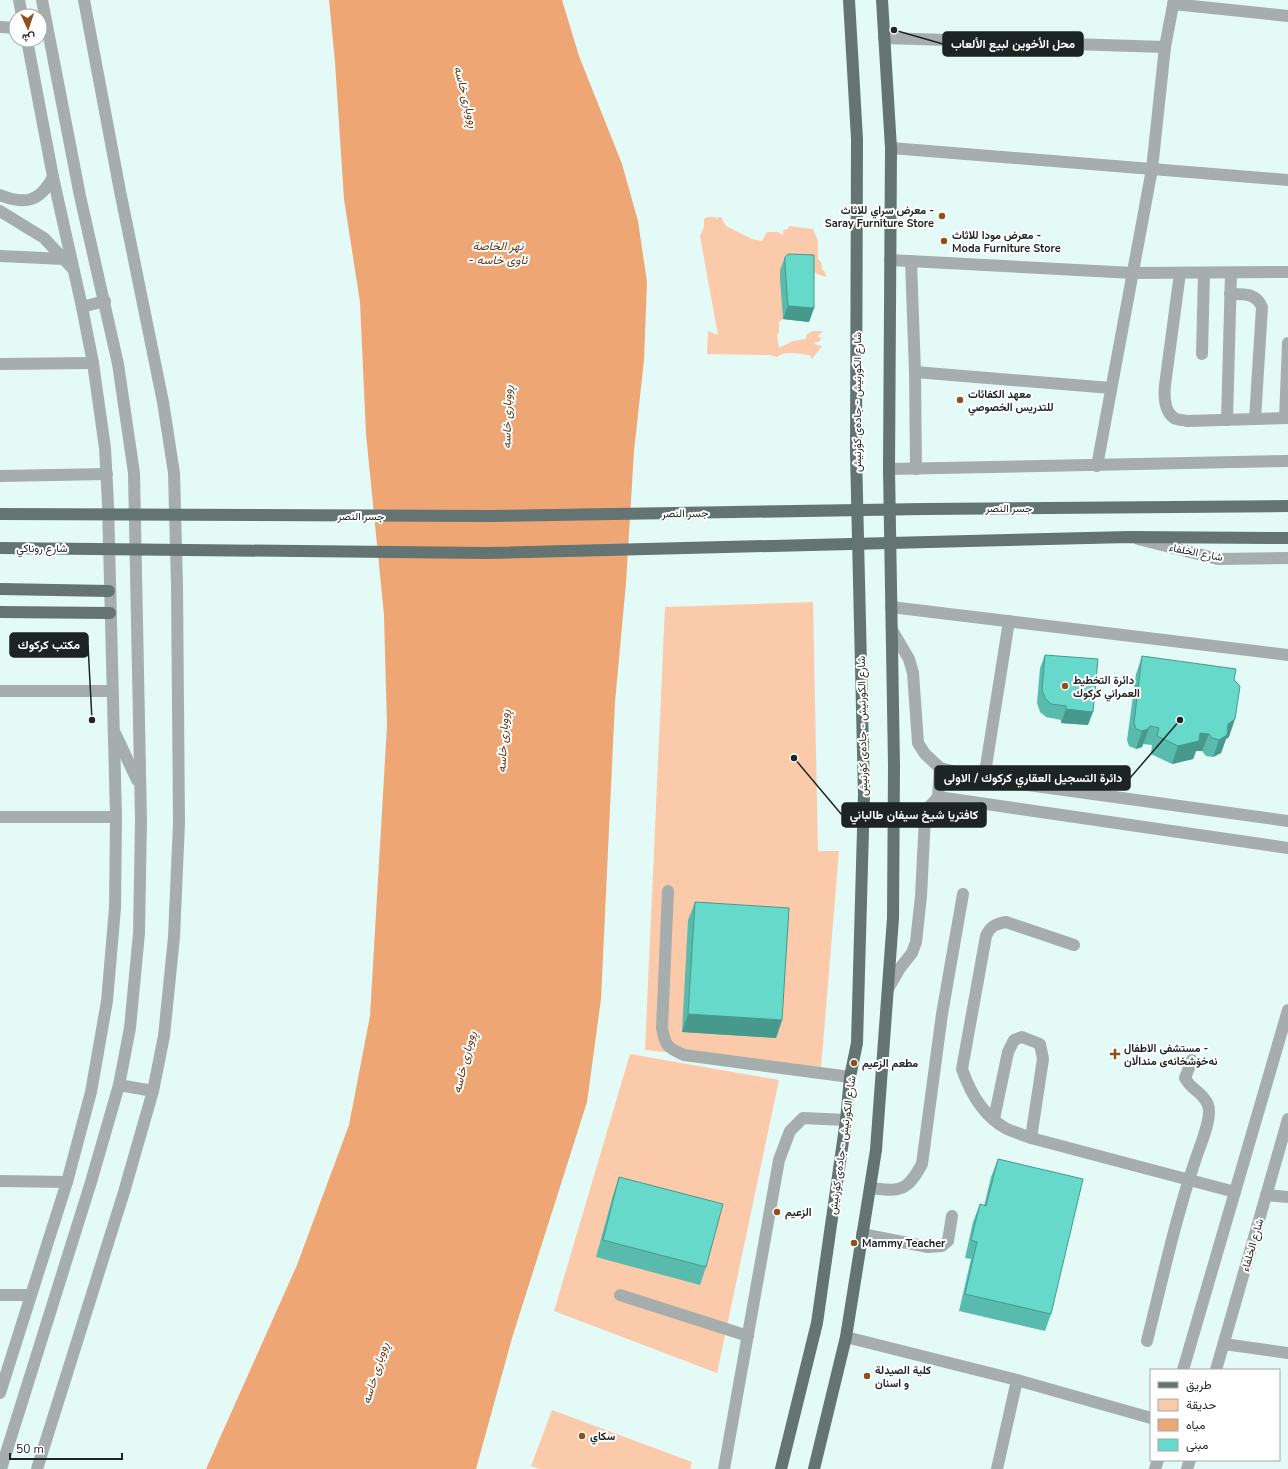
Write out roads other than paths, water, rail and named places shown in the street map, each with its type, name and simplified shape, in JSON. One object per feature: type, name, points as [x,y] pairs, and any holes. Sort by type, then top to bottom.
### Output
[{"type":"main road","name":"شارع الكورنيش - جادەی کۆرنیش","points":[[781,1469],[817,1323],[846,1120],[850,1077],[857,1043],[864,794],[856,453],[857,139],[849,0]]},
{"type":"main road","points":[[814,1469],[846,1337],[876,1150],[893,918],[892,630],[889,469],[891,148],[882,0]]},
{"type":"main road","name":"جسر النصر","points":[[0,514],[492,516],[924,509],[1288,506]]},
{"type":"main road","points":[[1129,537],[1288,538]]},
{"type":"main road","name":"شارع روناكي","points":[[0,548],[487,552],[1129,537]]},
{"type":"main road","points":[[0,589],[109,592]]},
{"type":"main road","points":[[0,612],[110,613]]},
{"type":"street","points":[[0,1469],[89,1189],[119,1086],[130,1028],[139,933],[140,785],[134,473],[124,399],[104,301],[80,196],[42,0]]},
{"type":"street","points":[[37,1469],[124,1192],[153,1091],[164,1036],[174,937],[179,823],[177,585],[174,473],[163,402],[84,0]]},
{"type":"street","points":[[1097,466],[1152,169],[1165,47],[1173,2],[1288,16]]},
{"type":"street","points":[[884,38],[1165,47]]},
{"type":"street","points":[[0,1393],[67,1182],[91,1092],[107,1001],[115,908],[116,817],[107,474],[93,363],[53,177],[28,48]]},
{"type":"street","points":[[891,148],[1288,180]]},
{"type":"street","points":[[0,194],[16,200],[30,200],[42,193],[53,177]]},
{"type":"street","points":[[0,211],[44,238],[74,270]]},
{"type":"street","points":[[0,256],[64,259]]},
{"type":"street","points":[[890,260],[1133,273],[1288,272]]},
{"type":"street","points":[[911,261],[915,372],[916,469]]},
{"type":"street","points":[[1226,420],[1231,272]]},
{"type":"street","points":[[1180,273],[1164,399],[1168,410],[1174,418],[1187,421],[1287,418],[1288,343]]},
{"type":"street","points":[[1202,354],[1204,273]]},
{"type":"street","points":[[1230,294],[1250,295],[1259,299],[1262,307],[1255,419]]},
{"type":"street","points":[[82,307],[104,301]]},
{"type":"street","points":[[0,364],[93,363]]},
{"type":"street","points":[[915,372],[1112,388]]},
{"type":"street","points":[[889,469],[1288,461]]},
{"type":"street","points":[[0,476],[107,474]]},
{"type":"street","name":"شارع الخلفاء","points":[[1129,537],[1218,559],[1288,558]]},
{"type":"street","points":[[891,607],[1288,654]]},
{"type":"street","points":[[984,779],[1009,621]]},
{"type":"street","points":[[892,630],[910,659],[913,673],[918,743],[925,754],[940,768],[984,779],[1288,821]]},
{"type":"street","points":[[0,692],[112,691]]},
{"type":"street","points":[[113,729],[140,785]]},
{"type":"street","points":[[888,989],[900,968],[912,954],[916,942],[921,896],[924,817],[930,806],[938,797],[940,768]]},
{"type":"street","points":[[938,797],[1288,848]]},
{"type":"street","points":[[0,817],[116,817]]},
{"type":"street","points":[[668,891],[662,1028],[664,1040],[668,1047],[684,1055],[850,1077]]},
{"type":"street","points":[[870,1188],[896,1190],[912,1182],[922,1164],[942,1014],[962,894]]},
{"type":"street","points":[[1074,945],[1006,922],[996,924],[989,928],[986,936],[962,1069],[968,1085],[988,1114],[1006,1128],[1031,1138],[1234,1192]]},
{"type":"street","points":[[1184,1369],[1234,1192],[1288,1010]]},
{"type":"street","points":[[994,1119],[1008,1052],[1014,1040],[1022,1037],[1040,1044],[1042,1059],[1031,1138]]},
{"type":"street","points":[[1147,1342],[1188,1180],[1208,1120],[1209,1106],[1202,1095],[1190,1087],[1185,1078],[1192,1060]]},
{"type":"street","points":[[119,1086],[153,1091]]},
{"type":"street","points":[[724,1469],[779,1160],[790,1131],[803,1118],[846,1120]]},
{"type":"street","name":"شارع الخلفاء","points":[[1216,1369],[1288,1119]]},
{"type":"street","points":[[0,1181],[67,1182]]},
{"type":"street","points":[[1266,1195],[1288,1197]]},
{"type":"street","points":[[862,1234],[928,1247],[942,1246],[948,1241],[952,1216]]},
{"type":"street","points":[[0,1295],[30,1295]]},
{"type":"street","points":[[620,1295],[748,1336]]},
{"type":"street","points":[[846,1337],[1017,1380],[1150,1418]]},
{"type":"street","points":[[1224,1344],[1288,1353]]},
{"type":"street","points":[[997,1469],[1017,1380]]},
{"type":"water","name":"نهر الخاصة - ئاوی خاسە","points":[[329,0],[562,0],[579,56],[622,164],[638,221],[647,282],[644,360],[634,451],[626,583],[615,702],[601,999],[587,1102],[512,1338],[476,1469],[206,1469],[297,1265],[349,1125],[370,1016],[387,726],[384,615],[366,434],[360,302],[344,199],[335,62]]},
{"type":"place","name":"محل الأخوين لبيع الألعاب","points":[[894,30]]},
{"type":"place","name":"معرض سراي للاثاث - Saray Furniture Store","points":[[942,216]]},
{"type":"place","name":"معرض مودا للاثاث - Moda Furniture Store","points":[[944,241]]},
{"type":"place","name":"معهد الكفائات للتدريس الخصوصي","points":[[960,400]]},
{"type":"place","name":"دائرة التخطيط العمراني كركوك","points":[[1065,686]]},
{"type":"place","name":"مكتب كركوك","points":[[92,720]]},
{"type":"place","name":"دائرة التسجيل العقاري كركوك / الاولى","points":[[1180,720]]},
{"type":"place","name":"كافتريا شيخ سيفان طالباني","points":[[794,758]]},
{"type":"place","name":"مستشفى الاطفال - نەخۆشخانەی منداڵان","points":[[1115,1054]]},
{"type":"place","name":"مطعم الزعيم","points":[[854,1063]]},
{"type":"place","name":"الزعيم","points":[[777,1212]]},
{"type":"place","name":"Mammy Teacher","points":[[854,1243]]},
{"type":"place","name":"كلية الصيدلة و اسنان","points":[[867,1376]]},
{"type":"place","name":"سكاي","points":[[582,1436]]},
{"type":"water label","name":"ڕووباری خاسە","points":[[466,97]]},
{"type":"water label","name":"ڕووباری خاسە","points":[[507,417]]},
{"type":"water label","name":"ڕووباری خاسە","points":[[503,741]]},
{"type":"water label","name":"ڕووباری خاسە","points":[[464,1062]]},
{"type":"water label","name":"ڕووباری خاسە","points":[[375,1373]]}]
